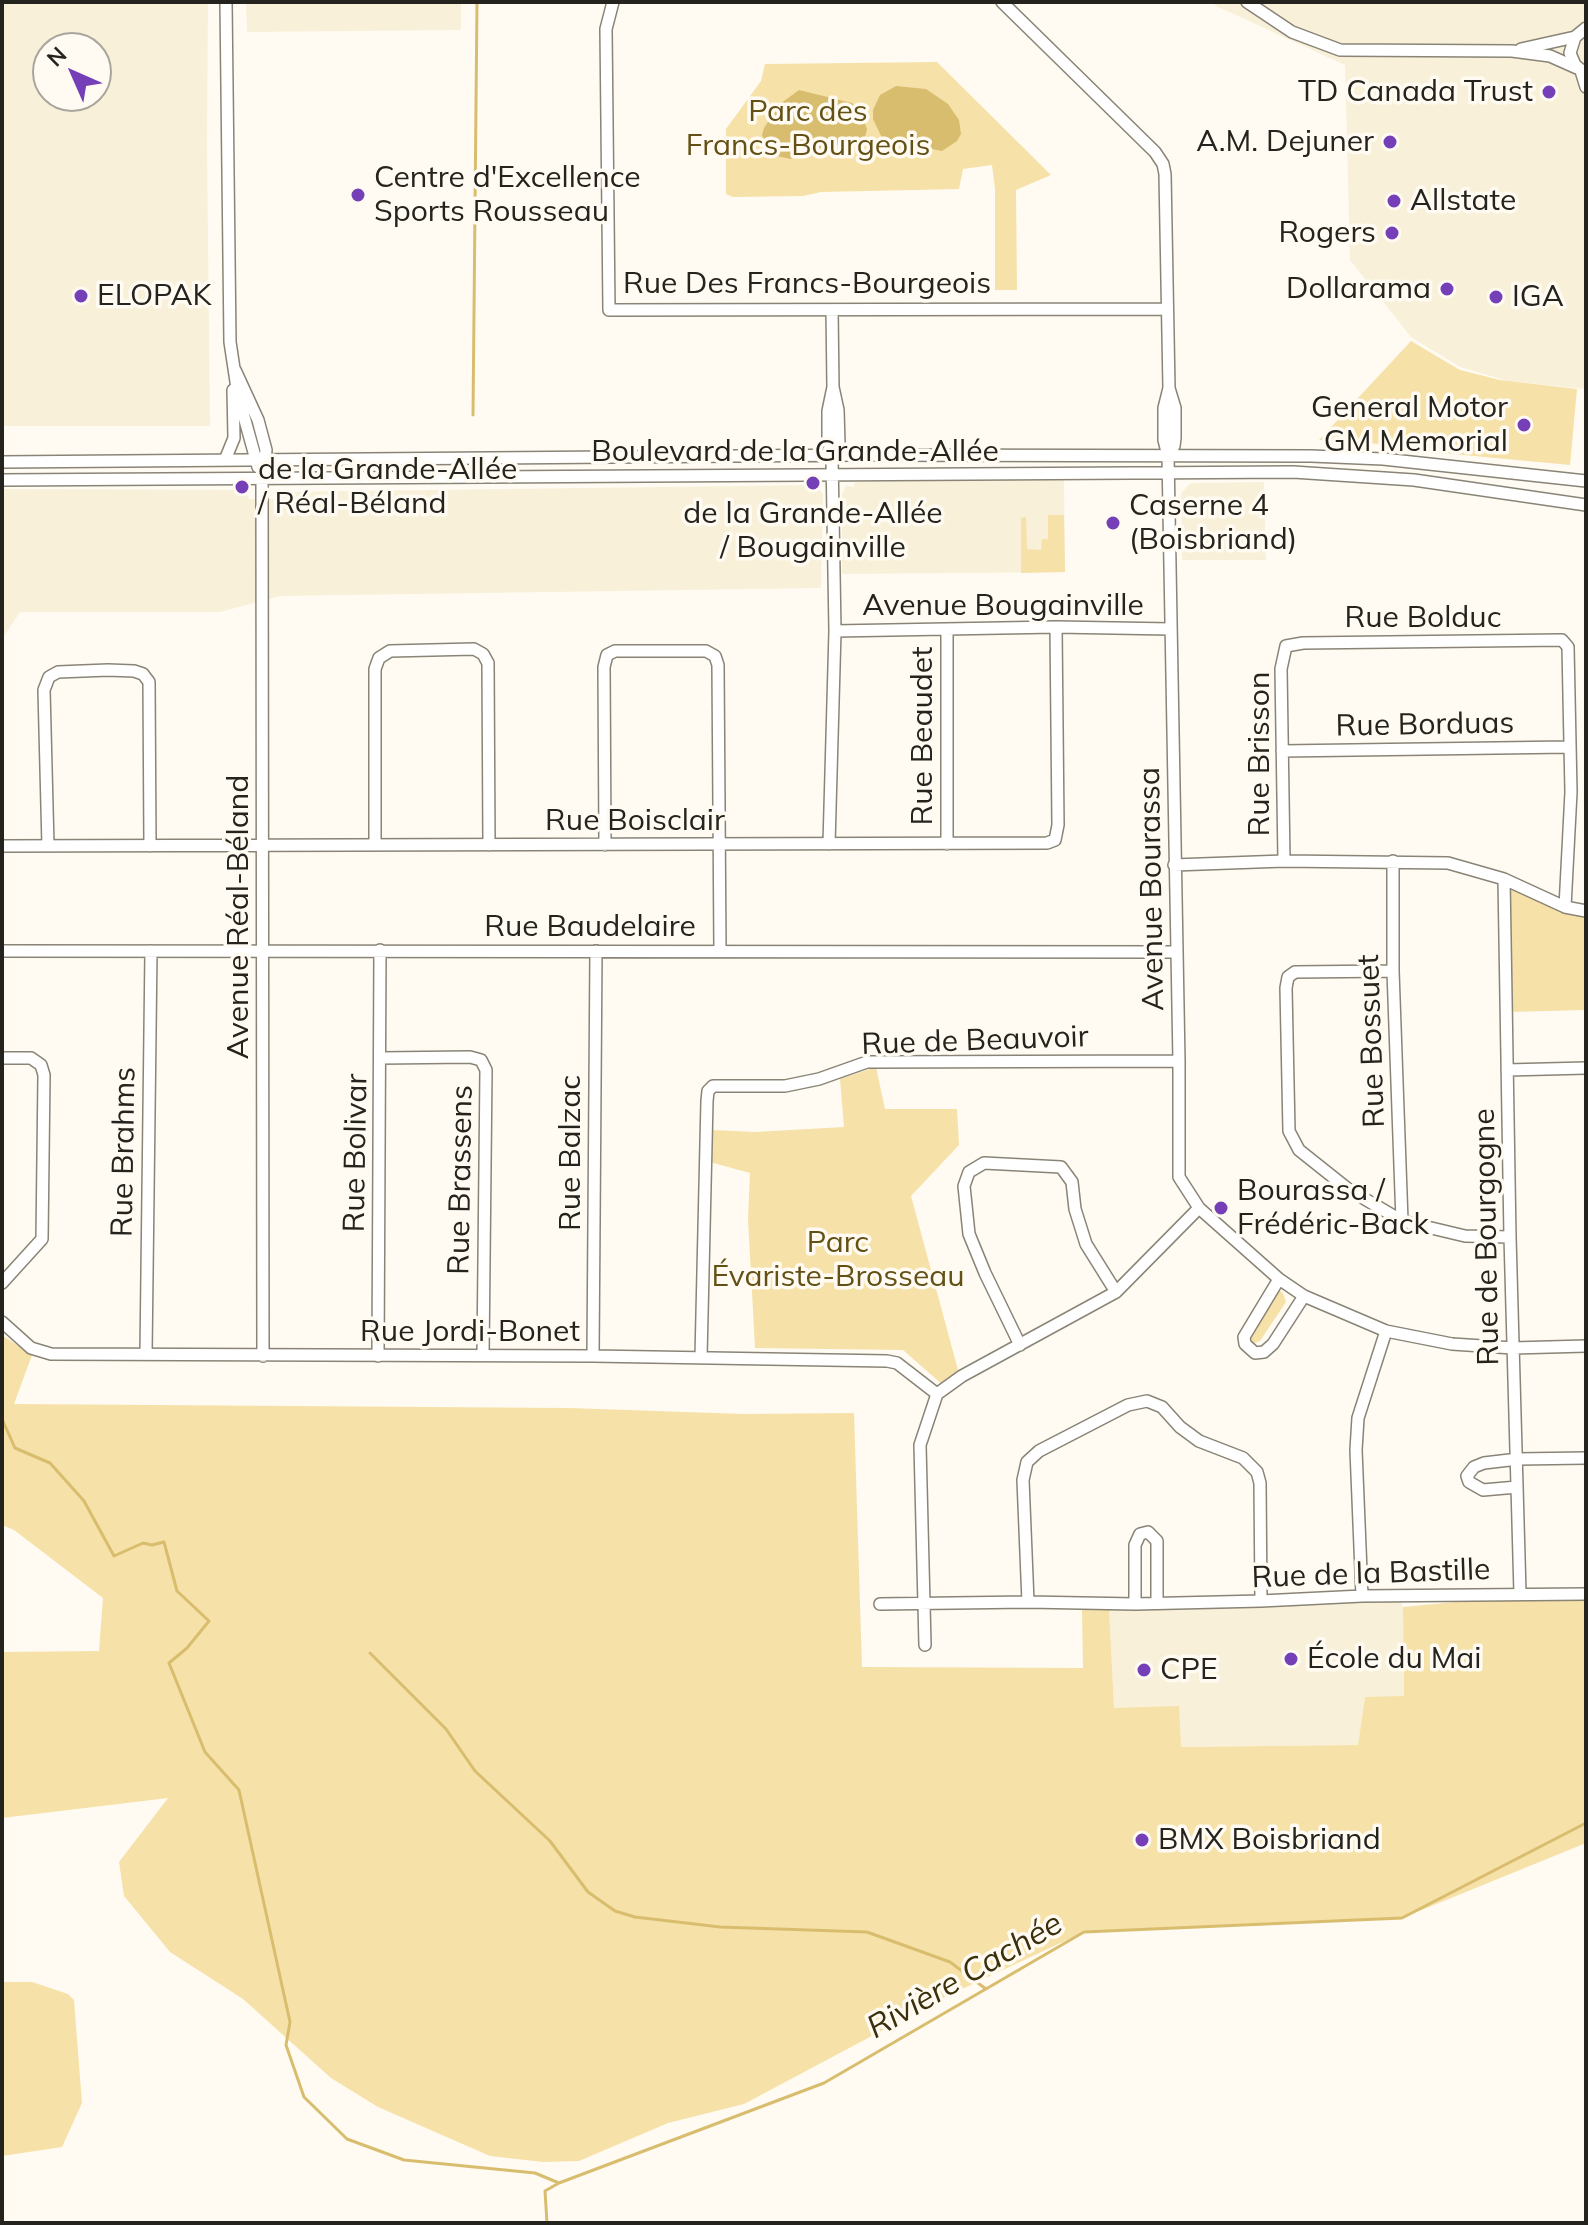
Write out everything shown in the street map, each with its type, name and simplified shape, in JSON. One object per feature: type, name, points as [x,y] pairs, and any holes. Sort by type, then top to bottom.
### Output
[{"type":"street","points":[[225,460],[234,438],[232,399],[235,370],[230,322],[226,2]]},
{"type":"street","name":"Rue Des Francs-Bourgeois","points":[[613,2],[606,29],[609,310],[1167,309]]},
{"type":"street","points":[[1002,2],[1161,160],[1166,181],[1169,388],[1164,408],[1164,446],[1168,456]]},
{"type":"street","points":[[1247,2],[1297,35],[1346,51],[1512,51],[1550,56],[1581,71]]},
{"type":"street","points":[[1586,17],[1570,53],[1586,87]]},
{"type":"street","points":[[1512,51],[1581,32]]},
{"type":"street","name":"Avenue Bougainville","points":[[829,844],[835,631],[833,475],[828,437],[828,411],[833,387],[832,310]]},
{"type":"street","name":"Avenue Réal-Béland","points":[[235,370],[263,434],[266,450],[261,460],[263,1356]]},
{"type":"street","name":"Avenue Bourassa","points":[[1168,456],[1179,1177],[1199,1208],[1279,1279],[1304,1296],[1386,1331],[1452,1344],[1513,1348],[1586,1346]]},
{"type":"street","name":"Boulevard de la Grande-Allée","points":[[2,462],[1351,457],[1586,481]]},
{"type":"street","name":"Boulevard de la Grande-Allée","points":[[2,480],[1301,473],[1414,480],[1585,505]]},
{"type":"street","points":[[1585,505],[1586,489]]},
{"type":"street","name":"Avenue Bougainville","points":[[835,631],[1056,627],[1171,629]]},
{"type":"street","name":"Rue Boisclair","points":[[2,846],[1047,843],[1055,840],[1058,825],[1056,627]]},
{"type":"street","name":"Rue Beaudet","points":[[947,629],[947,844]]},
{"type":"street","name":"Rue Bolduc","points":[[1286,646],[1303,643],[1562,640],[1568,647],[1568,747]]},
{"type":"street","name":"Rue Brisson","points":[[1284,861],[1281,669],[1286,646]]},
{"type":"street","points":[[375,845],[375,669],[379,658],[390,651],[474,649],[483,654],[488,663],[489,845]]},
{"type":"street","points":[[605,845],[604,667],[607,655],[615,651],[706,651],[715,656],[718,665],[720,951]]},
{"type":"street","points":[[48,846],[44,690],[49,677],[58,672],[108,670],[134,671],[143,674],[149,682],[150,846]]},
{"type":"street","points":[[1565,907],[1571,792],[1568,747]]},
{"type":"street","name":"Rue Borduas","points":[[1282,751],[1568,747]]},
{"type":"street","points":[[1174,865],[1284,861],[1448,863],[1504,879],[1565,907],[1586,911]]},
{"type":"street","name":"Rue Bossuet","points":[[1393,861],[1393,971],[1402,1221]]},
{"type":"street","name":"Rue de Bourgogne","points":[[1504,879],[1520,1593]]},
{"type":"street","name":"Rue Bolivar","points":[[378,1356],[380,950]]},
{"type":"street","name":"Rue Baudelaire","points":[[2,951],[1177,952]]},
{"type":"street","name":"Rue Brahms","points":[[146,1354],[151,951]]},
{"type":"street","name":"Rue Balzac","points":[[593,1356],[596,951]]},
{"type":"street","points":[[1393,971],[1295,972],[1288,977],[1289,1131],[1299,1150],[1311,1160],[1348,1189],[1402,1221],[1465,1236],[1510,1237]]},
{"type":"street","name":"Rue Brassens","points":[[381,1058],[470,1057],[481,1060],[486,1070],[483,1355]]},
{"type":"street","points":[[2,1058],[31,1058],[41,1065],[44,1075],[42,1239],[2,1283]]},
{"type":"street","name":"Rue de Beauvoir","points":[[701,1357],[707,1101],[708,1091],[713,1086],[785,1086],[819,1079],[867,1062],[1179,1061]]},
{"type":"street","points":[[1507,1070],[1586,1068]]},
{"type":"street","points":[[1020,1345],[969,1234],[964,1186],[969,1172],[984,1163],[1061,1167],[1068,1174],[1086,1244],[1116,1292]]},
{"type":"street","points":[[925,1645],[920,1445],[937,1394],[962,1376],[1116,1292],[1199,1208]]},
{"type":"street","points":[[1279,1279],[1244,1337],[1245,1344],[1255,1353],[1264,1352],[1273,1344],[1304,1296]]},
{"type":"street","name":"Rue Jordi-Bonet","points":[[2,1322],[31,1348],[51,1354],[483,1355],[887,1361],[897,1363],[937,1394]]},
{"type":"street","points":[[1362,1596],[1356,1450],[1358,1418],[1386,1331]]},
{"type":"street","points":[[1028,1602],[1023,1480],[1027,1462],[1039,1451],[1128,1405],[1147,1401],[1162,1407],[1180,1427],[1199,1441],[1243,1458],[1257,1472],[1260,1483],[1261,1601]]},
{"type":"street","points":[[1517,1487],[1483,1490],[1469,1482],[1467,1476],[1474,1467],[1484,1463],[1586,1458]]},
{"type":"street","points":[[1135,1604],[1135,1545],[1140,1534],[1148,1532],[1157,1541],[1157,1603]]},
{"type":"street","name":"Rue de la Bastille","points":[[880,1604],[1135,1604],[1362,1596],[1586,1594]]},
{"type":"shaded area","points":[[2,2],[208,2],[210,426],[2,426]]},
{"type":"shaded area","points":[[246,2],[461,2],[461,30],[247,32]]},
{"type":"shaded area","points":[[1213,2],[1586,2],[1586,389],[1508,381],[1460,367],[1411,337],[1350,260],[1345,65]]},
{"type":"shaded area","points":[[896,86],[926,89],[948,104],[959,120],[961,134],[957,141],[942,151],[913,145],[897,146],[882,138],[873,119],[873,110],[880,95]]},
{"type":"shaded area","points":[[799,90],[852,103],[859,108],[867,129],[865,137],[860,142],[825,146],[791,159],[771,155],[762,135],[764,128],[780,104]]},
{"type":"shaded area","points":[[1064,479],[1065,572],[842,574],[842,494],[846,485],[853,487],[855,482]]},
{"type":"shaded area","points":[[1264,482],[1266,560],[1182,560],[1181,493],[1191,483]]},
{"type":"shaded area","points":[[816,485],[823,494],[821,588],[280,596],[220,612],[20,612],[2,639],[2,489],[246,490],[249,499],[275,499],[279,492]]},
{"type":"shaded area","name":"École du Mai","points":[[1401,1602],[1404,1697],[1365,1697],[1358,1745],[1180,1747],[1114,1709],[1109,1607]]},
{"type":"green space","name":"Parc des Francs-Bourgeois","points":[[937,62],[1051,175],[1016,190],[1017,290],[995,290],[995,189],[992,165],[963,169],[959,189],[821,192],[803,196],[733,197],[726,194],[726,129],[761,81],[765,64]]},
{"type":"green space","points":[[1411,341],[1460,370],[1500,380],[1577,389],[1570,465],[1442,453],[1395,445],[1319,440]]},
{"type":"green space","points":[[1048,515],[1064,515],[1065,572],[1021,573],[1021,518],[1026,517],[1027,549],[1041,550],[1042,539],[1048,539]]},
{"type":"green space","points":[[1504,879],[1586,911],[1586,1010],[1508,1012]]},
{"type":"green space","name":"Parc Évariste-Brosseau","points":[[876,1067],[885,1109],[957,1109],[959,1145],[911,1196],[958,1370],[944,1386],[903,1350],[755,1348],[748,1219],[750,1173],[710,1162],[712,1130],[755,1132],[844,1127],[840,1079]]},
{"type":"green space","points":[[1278,1290],[1283,1293],[1286,1302],[1260,1341],[1252,1344],[1247,1340]]},
{"type":"green space","points":[[2,1335],[32,1355],[14,1404],[854,1413],[862,1667],[1083,1668],[1082,1609],[1109,1607],[1114,1708],[1179,1706],[1181,1747],[1358,1745],[1365,1697],[1404,1696],[1403,1607],[1519,1596],[1586,1596],[1586,1843],[1402,1918],[1084,1932],[945,1997],[744,2104],[668,2123],[579,2161],[543,2162],[490,2156],[378,2107],[331,2078],[243,1999],[170,1952],[124,1896],[119,1862],[168,1798],[2,1818],[2,1652],[99,1651],[103,1598],[14,1530],[2,1525]]},
{"type":"green space","points":[[2,1982],[32,1982],[68,1994],[74,2000],[82,2103],[62,2147],[2,2156]]},
{"type":"waterway","points":[[473,415],[477,2]]},
{"type":"waterway","points":[[2,1419],[15,1448],[50,1463],[84,1501],[114,1556],[143,1543],[152,1545],[164,1542],[177,1591],[209,1621],[187,1648],[169,1663],[205,1752],[239,1790],[290,2022],[286,2045],[304,2097],[347,2139],[404,2160],[535,2173],[559,2183]]},
{"type":"waterway","points":[[370,1653],[446,1729],[475,1771],[550,1841],[588,1892],[615,1911],[635,1917],[720,1927],[867,1932],[950,1962],[986,1989]]},
{"type":"waterway","name":"Rivière Cachée","points":[[547,2223],[545,2191],[559,2183],[824,2083],[1084,1932],[1402,1918],[1586,1823]]},
{"type":"place","name":"TD Canada Trust","points":[[1549,92]]},
{"type":"place","name":"A.M. Dejuner","points":[[1390,142]]},
{"type":"place","name":"Centre d'Excellence Sports Rousseau","points":[[358,195]]},
{"type":"place","name":"Allstate","points":[[1394,201]]},
{"type":"place","name":"Rogers","points":[[1392,233]]},
{"type":"place","name":"Dollarama","points":[[1447,289]]},
{"type":"place","name":"ELOPAK","points":[[81,296]]},
{"type":"place","name":"IGA","points":[[1496,297]]},
{"type":"place","name":"General Motor GM Memorial","points":[[1524,425]]},
{"type":"place","name":"de la Grande-Allée / Bougainville","points":[[813,483]]},
{"type":"place","name":"de la Grande-Allée / Réal-Béland","points":[[242,487]]},
{"type":"place","name":"Caserne 4 (Boisbriand)","points":[[1113,523]]},
{"type":"place","name":"Bourassa / Frédéric-Back","points":[[1221,1208]]},
{"type":"place","name":"École du Mai","points":[[1291,1659]]},
{"type":"place","name":"CPE","points":[[1144,1670]]},
{"type":"place","name":"BMX Boisbriand","points":[[1142,1840]]}]
